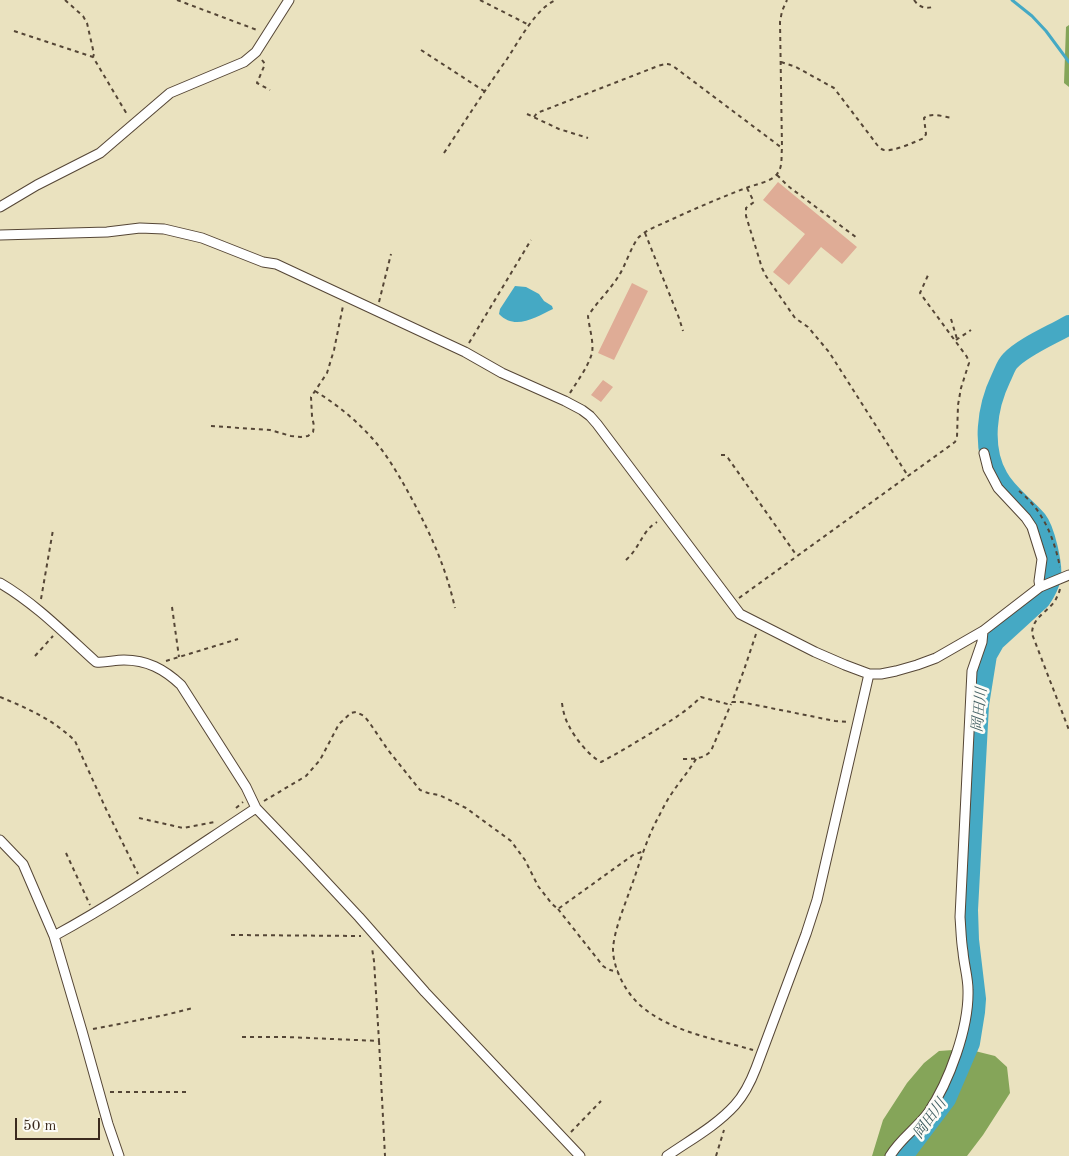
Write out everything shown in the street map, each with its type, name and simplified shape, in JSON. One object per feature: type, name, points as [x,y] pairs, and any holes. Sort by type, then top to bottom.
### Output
[{"type":"street","points":[[0,207],[37,185],[100,153],[170,93],[244,62],[254,53],[289,0]]},
{"type":"street","points":[[0,235],[107,232],[140,228],[164,229],[202,238],[263,262],[276,264],[376,310],[502,373],[565,401],[582,410],[594,420],[740,614],[845,665],[869,674],[881,674],[936,658],[983,631],[1041,586],[1062,578]]},
{"type":"street","points":[[984,453],[990,474],[998,488],[1026,518],[1034,532],[1042,559],[1039,581],[1041,586]]},
{"type":"street","points":[[0,583],[44,613],[96,662],[124,660],[143,662],[159,668],[181,685],[246,787],[254,804],[371,934],[580,1156]]},
{"type":"street","points":[[890,1156],[893,1150],[926,1115],[943,1086],[959,1045],[967,1009],[968,977],[963,952],[960,917],[972,672],[982,642],[983,631]]},
{"type":"street","points":[[667,1156],[721,1119],[736,1104],[748,1087],[802,943],[816,900],[869,674]]},
{"type":"street","points":[[54,936],[143,883],[254,804]]},
{"type":"street","points":[[0,840],[23,864],[54,936],[98,1092],[119,1156]]},
{"type":"path","points":[[65,0],[83,16],[94,54],[93,57],[130,119],[131,126]]},
{"type":"path","points":[[177,0],[267,35]]},
{"type":"path","points":[[480,0],[530,25]]},
{"type":"path","points":[[444,153],[530,25],[545,6],[556,0]]},
{"type":"path","points":[[565,401],[586,366],[592,352],[588,316],[610,289],[639,237],[672,219],[772,179],[780,170],[782,148],[780,22],[787,0]]},
{"type":"path","points":[[914,0],[922,7],[933,7]]},
{"type":"path","points":[[14,31],[93,57]]},
{"type":"path","points":[[421,50],[484,91]]},
{"type":"path","points":[[254,53],[266,64],[257,83],[270,90]]},
{"type":"path","points":[[780,62],[796,67],[834,88],[874,142],[885,150],[891,150],[924,138],[926,134],[924,118],[928,116],[954,118]]},
{"type":"path","points":[[534,117],[537,113],[547,109],[658,66],[670,64],[782,148]]},
{"type":"path","points":[[527,114],[559,129],[588,138]]},
{"type":"path","points":[[777,175],[788,186],[857,238]]},
{"type":"path","points":[[746,188],[754,202],[746,208],[746,216],[766,276],[796,318],[808,327],[829,352],[908,476]]},
{"type":"path","points":[[645,233],[683,332]]},
{"type":"path","points":[[463,352],[531,240]]},
{"type":"path","points":[[376,310],[391,254]]},
{"type":"path","points":[[732,603],[955,442],[957,436],[958,404],[969,363],[956,340],[920,293],[929,273]]},
{"type":"path","points":[[211,426],[270,430],[301,437],[308,436],[313,432],[311,397],[327,373],[334,350],[342,308],[348,297]]},
{"type":"path","points":[[951,319],[956,340]]},
{"type":"path","points":[[956,340],[971,330]]},
{"type":"path","points":[[315,391],[329,399],[350,416],[376,443],[394,467],[434,542],[447,577],[455,608]]},
{"type":"path","points":[[721,455],[725,455],[728,458],[797,556]]},
{"type":"path","points":[[1018,491],[1037,508],[1046,524],[1053,539],[1060,567],[1062,578],[1060,590],[1055,601],[1034,622],[1032,634],[1069,730]]},
{"type":"path","points":[[626,560],[634,552],[651,526],[666,517]]},
{"type":"path","points":[[35,607],[41,598],[53,530]]},
{"type":"path","points":[[172,607],[179,657]]},
{"type":"path","points":[[683,759],[696,759],[708,755],[711,751],[744,670],[759,624]]},
{"type":"path","points":[[35,656],[59,628]]},
{"type":"path","points":[[154,666],[238,639]]},
{"type":"path","points":[[0,697],[31,710],[55,724],[75,741],[143,883]]},
{"type":"path","points":[[562,702],[566,721],[574,735],[596,760],[602,762],[670,721],[701,697],[731,703],[741,702],[835,721],[858,723]]},
{"type":"path","points":[[234,810],[265,801],[306,776],[320,760],[345,717],[356,712],[364,716],[369,722],[388,750],[420,790],[439,795],[466,808],[511,841],[525,860],[538,886],[603,966],[607,969],[618,971]]},
{"type":"path","points":[[696,759],[672,793],[657,819],[644,851],[620,919],[616,936],[614,949],[618,971],[632,996],[641,1006],[655,1016],[684,1029],[762,1052]]},
{"type":"path","points":[[139,818],[182,828],[216,822]]},
{"type":"path","points":[[558,909],[633,855],[644,851]]},
{"type":"path","points":[[66,853],[95,913]]},
{"type":"path","points":[[231,935],[371,934],[385,1156]]},
{"type":"path","points":[[82,1031],[193,1008]]},
{"type":"path","points":[[242,1037],[379,1041]]},
{"type":"path","points":[[98,1092],[190,1092]]},
{"type":"path","points":[[565,1139],[601,1101]]},
{"type":"path","points":[[716,1156],[724,1130],[724,1124],[721,1119]]},
{"type":"green space","points":[[1069,25],[1069,87],[1064,83],[1066,27]]},
{"type":"green space","points":[[967,1049],[995,1056],[1007,1067],[1010,1093],[967,1156],[872,1156],[883,1120],[907,1083],[924,1063],[939,1051]]},
{"type":"water","points":[[515,286],[526,287],[539,294],[553,309],[526,321],[512,322],[505,319],[499,314],[500,309]]},
{"type":"building","points":[[778,182],[857,247],[842,264],[821,247],[789,285],[773,272],[805,234],[763,200]]},
{"type":"building","points":[[632,283],[648,291],[614,360],[598,353]]},
{"type":"building","points":[[603,380],[613,387],[601,402],[591,395]]},
{"type":"waterway","points":[[1012,0],[1032,16],[1046,31],[1069,62]]},
{"type":"waterway","name":"岡田川","points":[[903,1156],[946,1099],[970,1043],[976,999],[969,940],[968,910],[979,705],[987,655],[995,641],[1041,599],[1051,578],[1050,557],[1040,525],[1006,489],[993,465],[989,453],[989,414],[996,389],[1010,361],[1030,346],[1069,325]]}]
